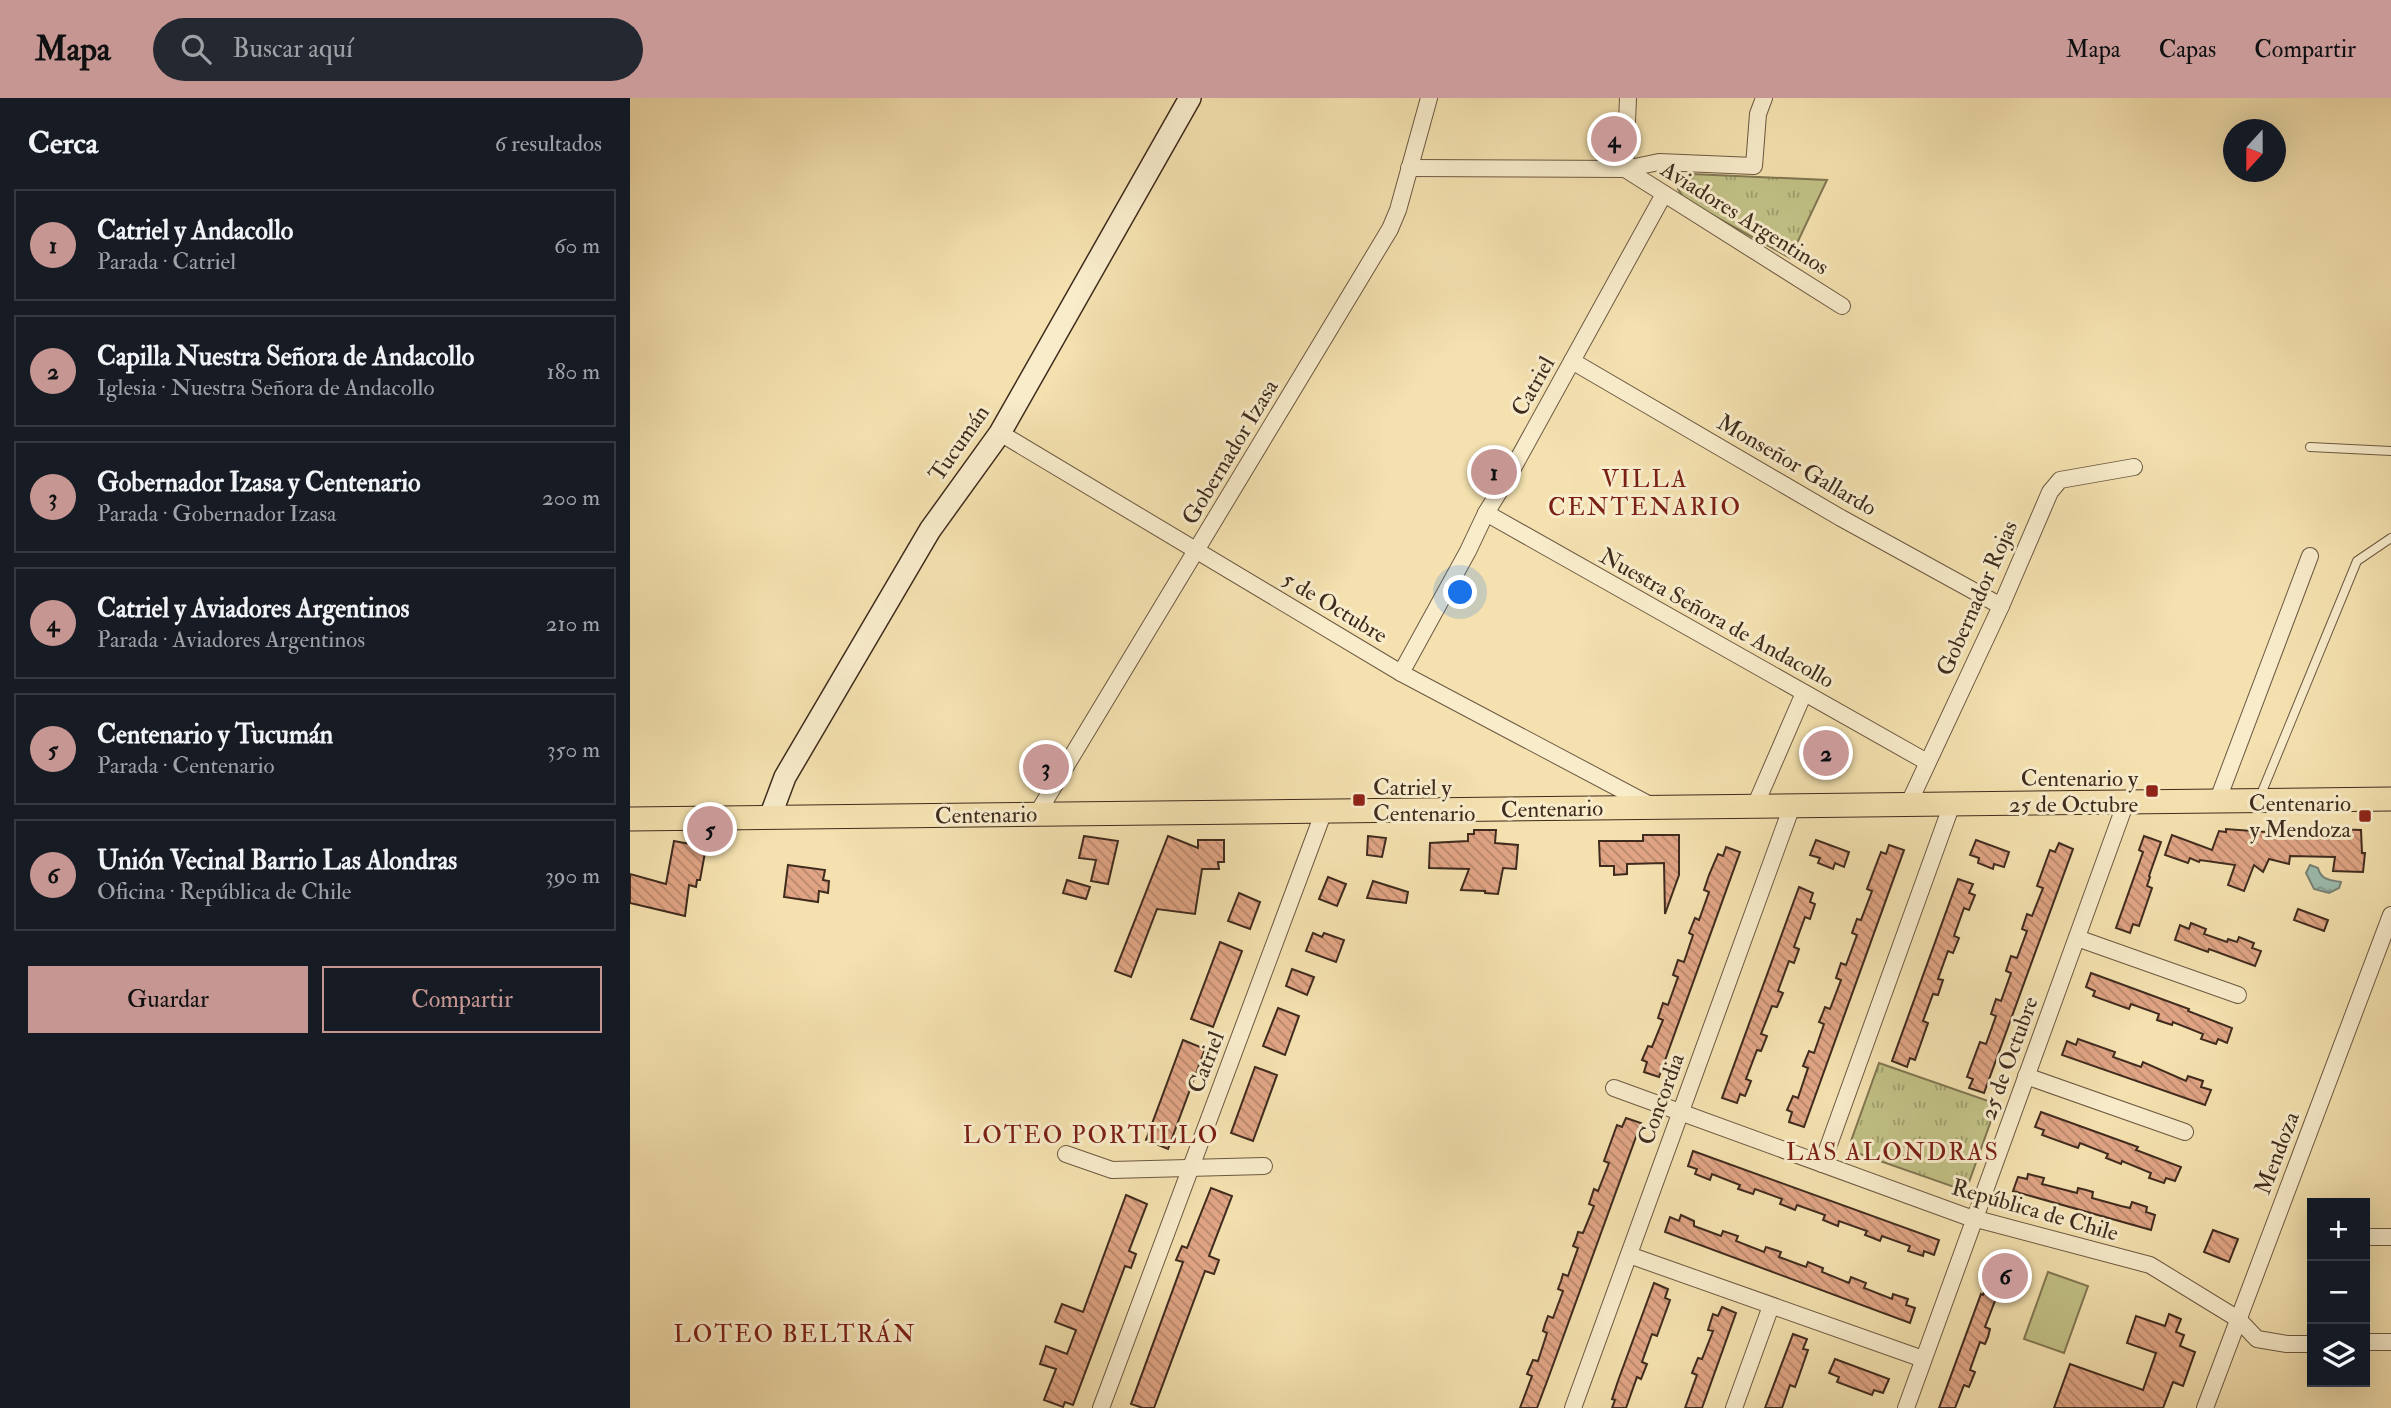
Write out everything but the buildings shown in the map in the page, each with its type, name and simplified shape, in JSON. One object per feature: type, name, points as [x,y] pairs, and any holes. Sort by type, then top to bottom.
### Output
[{"type":"main road","name":"Tucumán","points":[[771,817],[785,777],[930,530],[1000,433],[1191,98]]},
{"type":"main road","name":"Centenario","points":[[630,819],[2391,799]]},
{"type":"street","name":"Gobernador Izasa","points":[[1037,814],[1390,229],[1398,210],[1429,98]]},
{"type":"street","points":[[1625,169],[1628,98]]},
{"type":"street","points":[[1409,168],[1625,169],[1659,162],[1754,166],[1758,114],[1764,98]]},
{"type":"street","name":"Aviadores Argentinos","points":[[1625,169],[1842,306]]},
{"type":"street","name":"Catriel","points":[[1401,673],[1486,513],[1664,194]]},
{"type":"street","name":"Monseñor Gallardo","points":[[1572,361],[1841,518],[2001,606]]},
{"type":"street","name":"5 de Octubre","points":[[1000,433],[1401,673],[1654,808]]},
{"type":"street","name":"Gobernador Rojas","points":[[1908,805],[2001,606],[2050,492],[2060,480],[2134,467]]},
{"type":"street","name":"Nuestra Señora de Andacollo","points":[[1486,513],[1927,762]]},
{"type":"street","points":[[2217,802],[2310,556]]},
{"type":"street","points":[[1755,806],[1804,693]]},
{"type":"street","name":"25 de Octubre","points":[[1906,1408],[2126,803]]},
{"type":"street","points":[[1822,1164],[1952,804]]},
{"type":"street","name":"Concordia","points":[[1573,1408],[1792,806]]},
{"type":"street","name":"Catriel","points":[[1101,1408],[1324,811]]},
{"type":"street","name":"Mendoza","points":[[2205,1408],[2391,915]]},
{"type":"street","points":[[2077,938],[2238,995]]},
{"type":"street","points":[[2026,1076],[2185,1132]]},
{"type":"street","name":"República de Chile","points":[[1614,1088],[1975,1219],[2150,1265],[2238,1319],[2257,1339],[2287,1344],[2307,1343]]},
{"type":"street","points":[[1066,1154],[1112,1170],[1264,1166]]},
{"type":"street","points":[[2370,1237],[2391,1237]]},
{"type":"street","points":[[1629,1255],[1923,1359]]},
{"type":"street","points":[[1734,1408],[1771,1306]]},
{"type":"street","points":[[2370,1342],[2391,1342]]},
{"type":"lane","points":[[2310,447],[2391,451]]},
{"type":"lane","points":[[2258,801],[2357,561],[2391,538]]},
{"type":"green space","points":[[1692,174],[1827,180],[1790,258],[1685,200],[1678,189],[1682,179]]},
{"type":"green space","points":[[1879,1063],[1997,1104],[1969,1182],[1957,1188],[1857,1153],[1851,1141]]},
{"type":"green space","points":[[2048,1272],[2088,1286],[2064,1353],[2024,1339]]},
{"type":"water","points":[[2310,865],[2318,868],[2326,879],[2341,882],[2339,888],[2329,893],[2314,889],[2306,873]]},
{"type":"place","name":"Catriel y Aviadores Argentinos","points":[[1614,139]]},
{"type":"place","name":"Catriel y Andacollo","points":[[1494,472]]},
{"type":"place","name":"Capilla Nuestra Señora de Andacollo","points":[[1826,753]]},
{"type":"place","name":"Gobernador Izasa y Centenario","points":[[1046,767]]},
{"type":"place","name":"Centenario y 25 de Octubre","points":[[2152,791]]},
{"type":"place","name":"Catriel y Centenario","points":[[1359,800]]},
{"type":"place","name":"Centenario y Mendoza","points":[[2365,816]]},
{"type":"place","name":"Centenario y Tucumán","points":[[710,829]]},
{"type":"place","name":"Unión Vecinal Barrio Las Alondras","points":[[2005,1276]]},
{"type":"district","name":"VILLA CENTENARIO","points":[[1645,493]]},
{"type":"district","name":"LOTEO PORTILLO","points":[[1091,1135]]},
{"type":"district","name":"LAS ALONDRAS","points":[[1893,1152]]},
{"type":"district","name":"LOTEO BELTRÁN","points":[[795,1334]]}]
